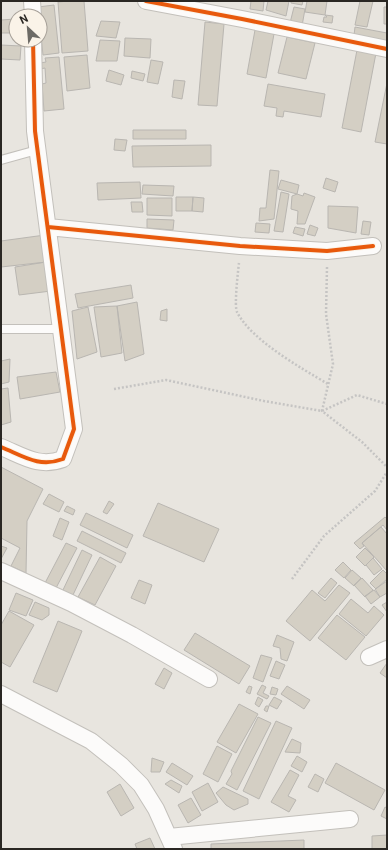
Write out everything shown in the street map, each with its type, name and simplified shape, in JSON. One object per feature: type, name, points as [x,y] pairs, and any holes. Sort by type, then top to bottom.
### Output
[{"type":"street","points":[[146,1],[387,49]]},
{"type":"street","points":[[1,447],[34,461],[53,462],[63,458],[74,429],[37,150],[35,131],[33,48]]},
{"type":"street","points":[[48,227],[240,246],[327,251],[373,246]]},
{"type":"street","points":[[1,571],[71,603],[132,635],[209,680]]},
{"type":"street","points":[[368,657],[387,649]]},
{"type":"street","points":[[1,694],[91,741],[121,765],[141,785],[156,809],[172,843],[350,819]]},
{"type":"lane","points":[[1,160],[37,150]]},
{"type":"lane","points":[[1,329],[61,329]]},
{"type":"path","points":[[240,246],[236,311],[251,331],[289,361],[328,384]]},
{"type":"path","points":[[322,411],[333,364],[326,314],[327,251]]},
{"type":"path","points":[[114,389],[166,380],[264,401],[322,411],[362,442],[387,467]]},
{"type":"path","points":[[322,411],[356,394],[387,404]]},
{"type":"path","points":[[292,579],[324,536],[375,491],[387,472]]},
{"type":"building","points":[[84,1],[88,51],[62,53],[58,2]]},
{"type":"building","points":[[251,1],[264,1],[263,11],[250,9]]},
{"type":"building","points":[[268,1],[289,1],[286,16],[266,10]]},
{"type":"building","points":[[291,1],[303,1],[302,5],[291,3]]},
{"type":"building","points":[[307,1],[327,1],[325,15],[305,12]]},
{"type":"building","points":[[360,1],[373,1],[367,27],[355,25]]},
{"type":"building","points":[[54,5],[59,53],[43,55],[42,48],[48,48],[48,8],[38,7]]},
{"type":"building","points":[[294,7],[305,9],[302,26],[290,23]]},
{"type":"building","points":[[384,7],[387,7],[387,24],[384,24]]},
{"type":"building","points":[[325,15],[333,16],[332,23],[323,22],[324,17],[327,17]]},
{"type":"building","points":[[1,20],[8,20],[8,33],[1,33]]},
{"type":"building","points":[[101,21],[120,22],[116,38],[96,36]]},
{"type":"building","points":[[205,22],[224,24],[217,106],[198,105]]},
{"type":"building","points":[[355,27],[387,33],[387,42],[354,35]]},
{"type":"building","points":[[255,30],[274,34],[266,78],[247,74]]},
{"type":"building","points":[[287,37],[315,43],[306,79],[278,73]]},
{"type":"building","points":[[125,38],[151,39],[150,58],[124,56]]},
{"type":"building","points":[[100,40],[120,41],[117,61],[96,61]]},
{"type":"building","points":[[1,45],[8,45],[8,48],[21,48],[20,60],[1,59]]},
{"type":"building","points":[[357,50],[376,53],[361,132],[342,128]]},
{"type":"building","points":[[87,55],[90,88],[67,91],[64,57]]},
{"type":"building","points":[[59,57],[64,109],[44,111],[42,84],[46,83],[45,68],[40,69],[40,63],[46,62],[45,58]]},
{"type":"building","points":[[151,60],[163,62],[158,84],[147,82]]},
{"type":"building","points":[[109,70],[124,75],[121,85],[106,81]]},
{"type":"building","points":[[132,71],[145,74],[143,81],[131,78]]},
{"type":"building","points":[[174,80],[185,81],[182,99],[172,97]]},
{"type":"building","points":[[387,83],[387,144],[375,142]]},
{"type":"building","points":[[268,84],[325,94],[321,117],[284,111],[283,117],[276,116],[277,108],[264,106]]},
{"type":"building","points":[[133,130],[186,130],[186,139],[133,139]]},
{"type":"building","points":[[115,139],[127,140],[125,151],[114,150]]},
{"type":"building","points":[[211,145],[211,166],[133,167],[132,146]]},
{"type":"building","points":[[270,170],[279,171],[274,219],[259,221],[260,208],[266,208]]},
{"type":"building","points":[[326,178],[338,182],[335,192],[323,188]]},
{"type":"building","points":[[281,180],[299,185],[297,194],[278,189]]},
{"type":"building","points":[[140,182],[141,198],[98,200],[97,183]]},
{"type":"building","points":[[143,185],[174,186],[173,196],[142,194]]},
{"type":"building","points":[[281,192],[289,194],[283,232],[274,231]]},
{"type":"building","points":[[304,193],[315,197],[305,224],[297,224],[298,211],[291,209],[292,196],[297,194],[303,196]]},
{"type":"building","points":[[176,197],[193,197],[192,211],[176,211]]},
{"type":"building","points":[[193,197],[204,198],[203,212],[192,211]]},
{"type":"building","points":[[147,198],[172,198],[172,216],[147,215]]},
{"type":"building","points":[[131,202],[142,202],[143,212],[132,212]]},
{"type":"building","points":[[328,206],[358,207],[356,233],[328,228]]},
{"type":"building","points":[[147,219],[174,220],[173,230],[147,228]]},
{"type":"building","points":[[363,221],[371,222],[369,235],[361,234]]},
{"type":"building","points":[[256,223],[270,224],[269,233],[255,232]]},
{"type":"building","points":[[310,225],[318,228],[315,236],[307,234]]},
{"type":"building","points":[[295,227],[305,229],[303,236],[293,233]]},
{"type":"building","points":[[45,235],[46,262],[1,267],[1,241]]},
{"type":"building","points":[[46,262],[51,291],[19,295],[15,267]]},
{"type":"building","points":[[131,285],[133,298],[78,308],[75,294]]},
{"type":"building","points":[[137,302],[144,354],[125,361],[117,306]]},
{"type":"building","points":[[117,306],[122,353],[101,357],[94,307]]},
{"type":"building","points":[[88,307],[97,352],[77,359],[72,311]]},
{"type":"building","points":[[167,309],[167,321],[160,320],[161,311]]},
{"type":"building","points":[[10,359],[9,382],[1,384],[1,361]]},
{"type":"building","points":[[56,372],[60,392],[20,399],[17,377]]},
{"type":"building","points":[[8,388],[11,422],[1,425],[1,389]]},
{"type":"building","points":[[1,467],[43,489],[27,521],[26,573],[11,566],[20,548],[1,538]]},
{"type":"building","points":[[49,494],[64,502],[59,512],[43,504]]},
{"type":"building","points":[[109,501],[114,504],[107,514],[103,512]]},
{"type":"building","points":[[158,503],[219,529],[204,562],[143,536]]},
{"type":"building","points":[[67,506],[75,510],[73,515],[64,511]]},
{"type":"building","points":[[86,513],[133,535],[127,548],[80,525]]},
{"type":"building","points":[[385,517],[387,519],[387,530],[383,525],[362,543],[364,546],[360,549],[354,543]]},
{"type":"building","points":[[60,518],[69,522],[62,540],[53,536]]},
{"type":"building","points":[[381,527],[387,534],[387,571],[362,543]]},
{"type":"building","points":[[82,531],[126,553],[121,563],[77,541]]},
{"type":"building","points":[[66,543],[77,548],[56,588],[45,583]]},
{"type":"building","points":[[1,546],[7,548],[1,559]]},
{"type":"building","points":[[365,548],[374,557],[365,566],[356,557]]},
{"type":"building","points":[[82,550],[92,555],[72,597],[62,592]]},
{"type":"building","points":[[100,557],[116,566],[95,605],[78,597]]},
{"type":"building","points":[[373,558],[382,569],[374,575],[366,565]]},
{"type":"building","points":[[343,562],[351,570],[344,578],[335,570]]},
{"type":"building","points":[[352,570],[361,578],[354,586],[345,578]]},
{"type":"building","points":[[383,570],[387,574],[387,579],[376,589],[370,583]]},
{"type":"building","points":[[331,578],[337,583],[325,598],[318,593]]},
{"type":"building","points":[[362,578],[373,590],[365,597],[354,585]]},
{"type":"building","points":[[139,580],[152,585],[145,604],[131,598]]},
{"type":"building","points":[[387,581],[387,593],[380,597],[375,589]]},
{"type":"building","points":[[339,585],[350,593],[310,641],[286,621],[312,590],[325,601]]},
{"type":"building","points":[[374,590],[380,597],[371,604],[365,596]]},
{"type":"building","points":[[16,593],[33,600],[26,616],[9,610]]},
{"type":"building","points":[[351,599],[368,613],[374,606],[384,615],[366,636],[339,614]]},
{"type":"building","points":[[35,602],[49,608],[49,615],[42,620],[29,615]]},
{"type":"building","points":[[387,602],[387,612],[382,605]]},
{"type":"building","points":[[9,611],[34,625],[10,667],[1,662],[1,625]]},
{"type":"building","points":[[337,615],[365,637],[346,660],[318,638]]},
{"type":"building","points":[[58,621],[82,631],[57,692],[33,682]]},
{"type":"building","points":[[195,633],[250,666],[239,684],[184,650]]},
{"type":"building","points":[[277,635],[294,642],[287,661],[281,659],[280,648],[273,646]]},
{"type":"building","points":[[261,655],[272,658],[263,682],[253,678]]},
{"type":"building","points":[[276,661],[285,665],[279,679],[270,676]]},
{"type":"building","points":[[387,663],[387,678],[380,673]]},
{"type":"building","points":[[164,668],[172,673],[164,689],[155,684]]},
{"type":"building","points":[[262,685],[266,687],[263,693],[269,696],[267,699],[257,694]]},
{"type":"building","points":[[249,686],[252,687],[250,694],[246,692]]},
{"type":"building","points":[[287,686],[310,700],[304,709],[281,694]]},
{"type":"building","points":[[272,687],[278,689],[276,695],[270,694]]},
{"type":"building","points":[[258,697],[263,700],[259,707],[255,704]]},
{"type":"building","points":[[274,697],[282,701],[277,709],[269,705]]},
{"type":"building","points":[[239,704],[258,714],[236,753],[217,742]]},
{"type":"building","points":[[266,706],[269,706],[267,712],[264,710]]},
{"type":"building","points":[[258,717],[271,723],[237,790],[226,784]]},
{"type":"building","points":[[276,721],[292,728],[259,799],[243,791]]},
{"type":"building","points":[[292,739],[301,743],[300,753],[285,752]]},
{"type":"building","points":[[217,746],[232,754],[218,782],[203,774]]},
{"type":"building","points":[[297,756],[307,762],[302,772],[291,766]]},
{"type":"building","points":[[152,758],[164,762],[160,772],[151,772]]},
{"type":"building","points":[[172,763],[193,776],[187,785],[166,772]]},
{"type":"building","points":[[336,763],[385,790],[374,810],[325,783]]},
{"type":"building","points":[[290,770],[299,775],[288,796],[296,800],[289,812],[271,802]]},
{"type":"building","points":[[315,774],[324,779],[318,792],[308,787]]},
{"type":"building","points":[[171,780],[182,786],[179,793],[165,784]]},
{"type":"building","points":[[208,783],[218,802],[202,811],[192,792]]},
{"type":"building","points":[[120,784],[134,808],[121,816],[107,792]]},
{"type":"building","points":[[223,787],[248,799],[248,804],[234,810],[226,805],[216,793]]},
{"type":"building","points":[[191,798],[201,815],[188,823],[178,805]]},
{"type":"building","points":[[385,807],[387,808],[387,819],[381,816]]},
{"type":"building","points":[[387,835],[387,849],[372,849],[372,836]]},
{"type":"building","points":[[150,838],[155,849],[137,849],[135,844]]},
{"type":"building","points":[[304,840],[304,849],[211,849],[211,844]]},
{"type":"cycle path","points":[[146,1],[387,49]]},
{"type":"cycle path","points":[[1,447],[39,462],[63,459],[74,429],[35,131],[33,48]]},
{"type":"cycle path","points":[[48,227],[240,246],[327,251],[373,246]]}]
